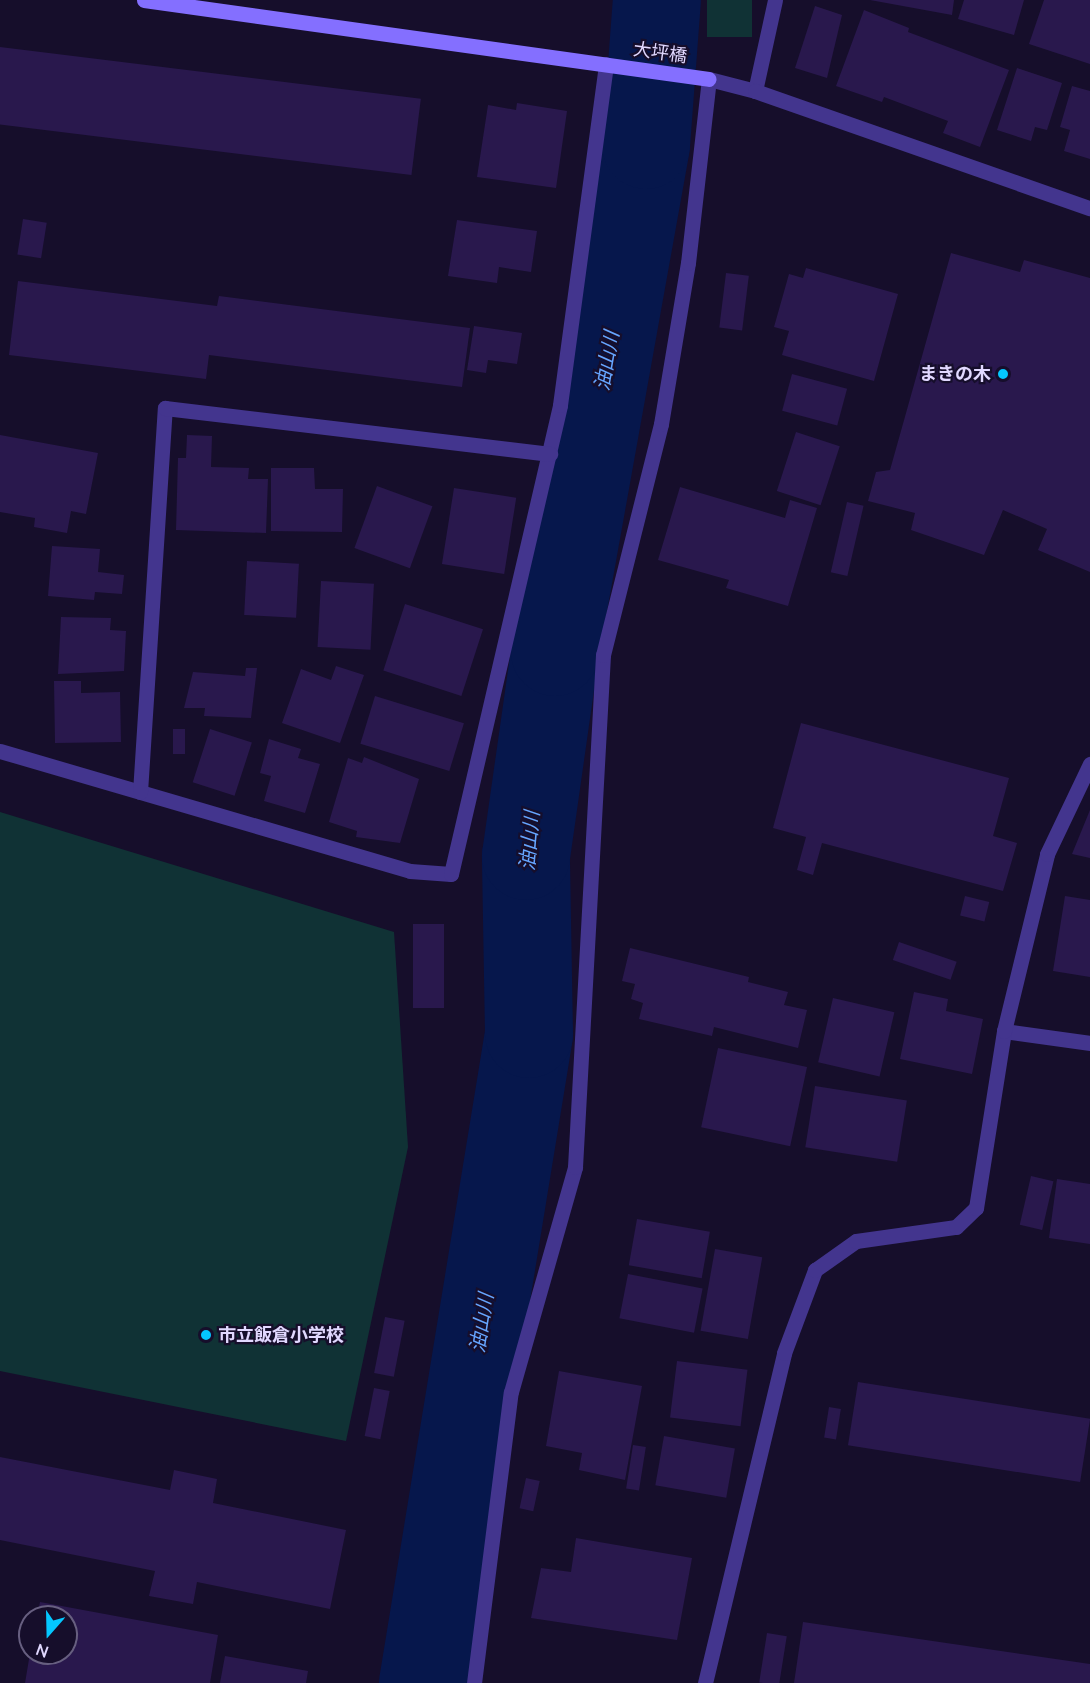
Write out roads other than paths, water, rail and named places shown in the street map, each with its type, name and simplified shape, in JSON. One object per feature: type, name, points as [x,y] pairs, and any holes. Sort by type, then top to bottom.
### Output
[{"type":"street","name":"大坪橋","points":[[144,0],[709,79]]},
{"type":"street","points":[[755,91],[775,0]]},
{"type":"street","points":[[0,751],[410,871],[451,874],[550,454],[606,64]]},
{"type":"street","points":[[474,1683],[511,1392],[575,1167],[603,656],[661,424],[688,263],[709,79],[755,91],[1090,208]]},
{"type":"street","points":[[140,792],[165,408],[550,454]]},
{"type":"street","points":[[705,1683],[784,1353],[815,1270],[856,1241],[956,1227],[976,1208],[1004,1031],[1047,855],[1090,764]]},
{"type":"street","points":[[1004,1031],[1090,1043]]},
{"type":"waterway","name":"油山川","points":[[423,1683],[529,1034],[526,856],[555,652],[646,145],[657,0]]},
{"type":"place","name":"まきの木","points":[[1003,374]]},
{"type":"place","name":"市立飯倉小学校","points":[[206,1335]]}]
